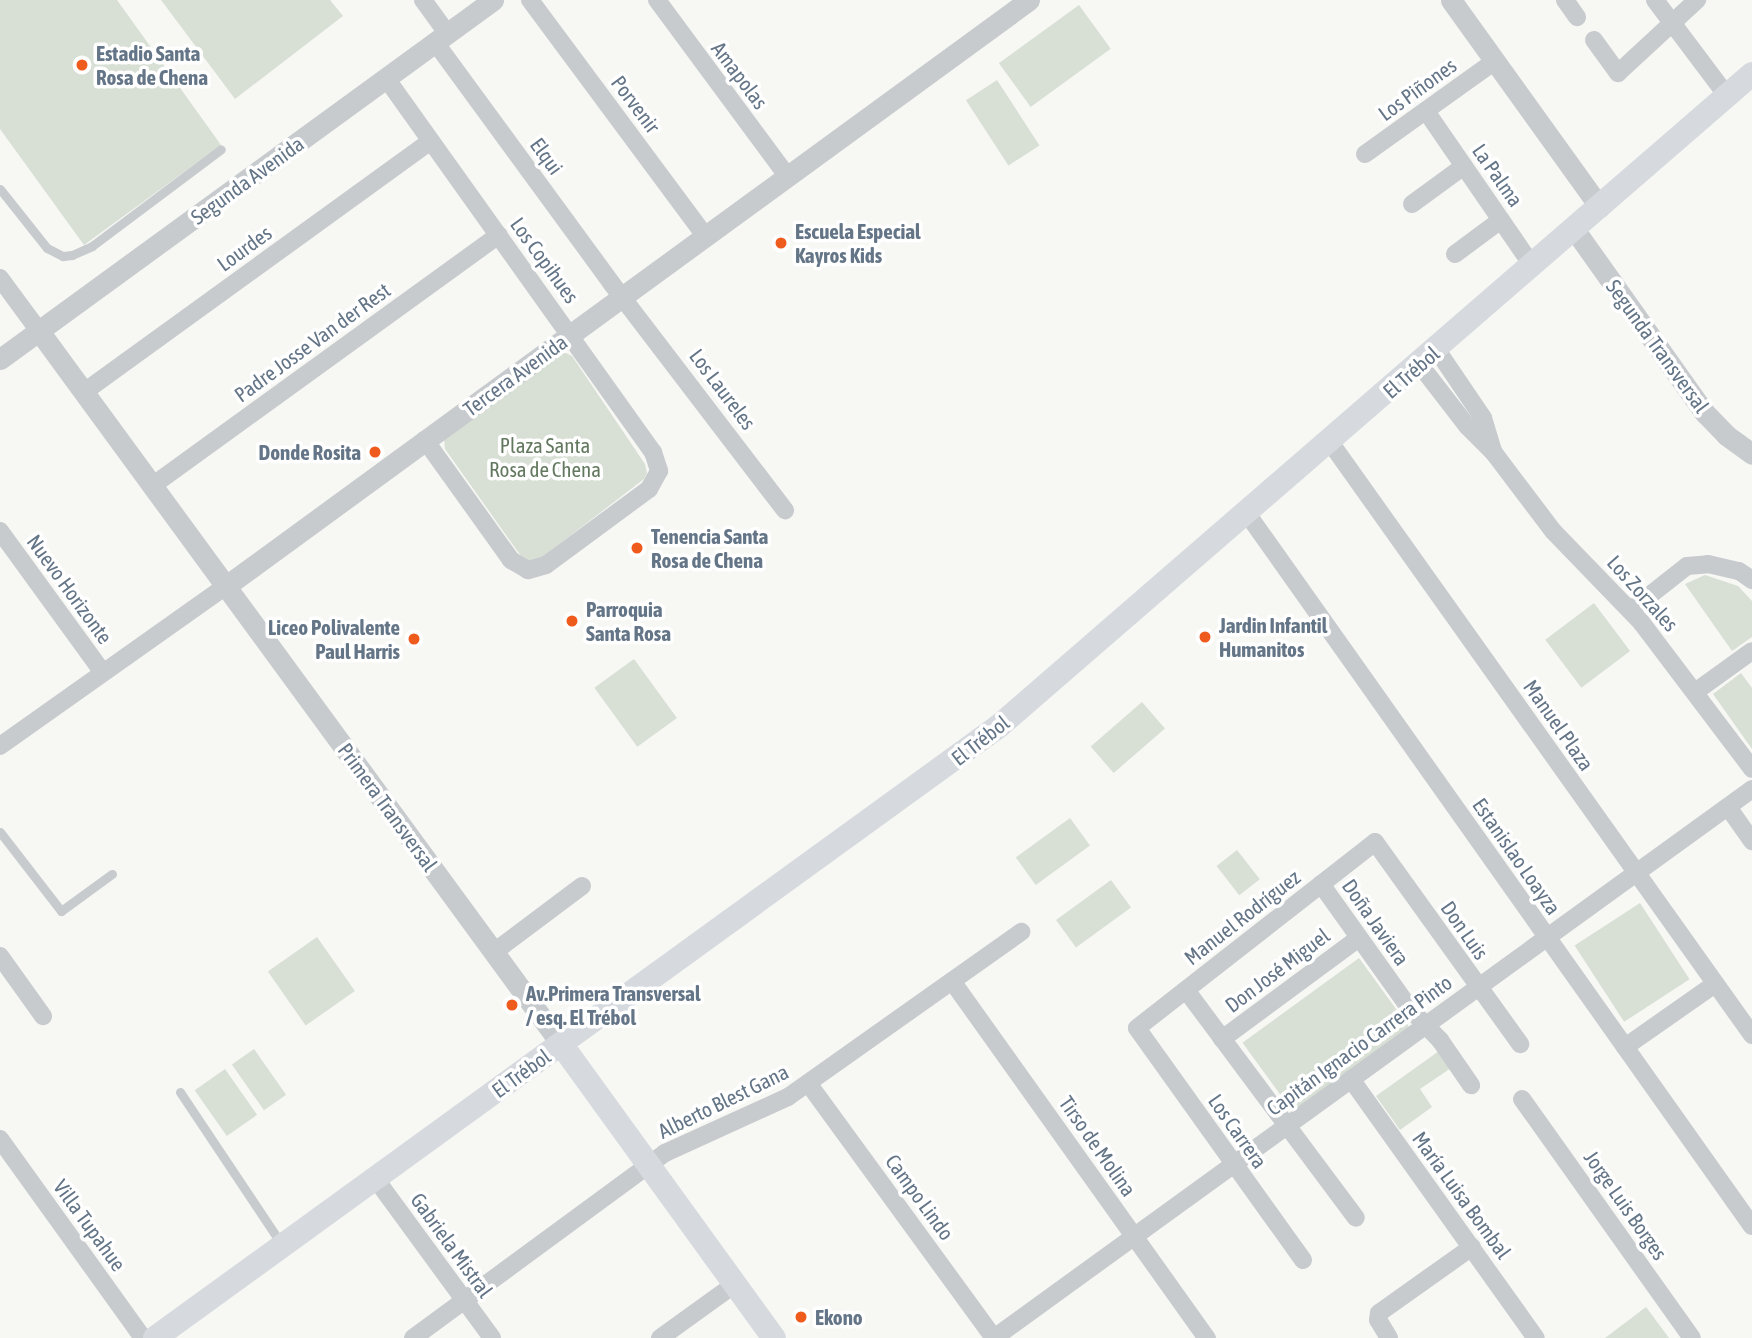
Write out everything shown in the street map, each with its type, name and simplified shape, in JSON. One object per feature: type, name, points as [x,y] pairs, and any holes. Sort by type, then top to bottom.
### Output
[{"type":"main road","name":"El Trébol","points":[[155,1338],[989,734],[1429,357],[1752,74]]},
{"type":"main road","name":"Primera Transversal","points":[[561,1044],[774,1338]]},
{"type":"street","name":"Elqui","points":[[423,0],[441,38],[623,296]]},
{"type":"street","name":"Segunda Avenida","points":[[0,359],[493,0]]},
{"type":"street","name":"Porvenir","points":[[530,0],[705,236]]},
{"type":"street","name":"Amapolas","points":[[657,0],[787,176]]},
{"type":"street","name":"Tercera Avenida","points":[[1,743],[226,586],[1028,0]]},
{"type":"street","points":[[1451,0],[1600,207]]},
{"type":"street","points":[[1565,0],[1577,17]]},
{"type":"street","points":[[1655,0],[1727,96]]},
{"type":"street","points":[[1594,40],[1618,73],[1697,0]]},
{"type":"street","name":"Los Piñones","points":[[1366,154],[1495,61]]},
{"type":"street","name":"Los Copihues","points":[[386,78],[653,452],[659,471],[649,489],[546,565],[528,570],[511,560],[425,440]]},
{"type":"street","name":"La Palma","points":[[1426,111],[1532,265]]},
{"type":"street","name":"Lourdes","points":[[84,392],[431,141]]},
{"type":"street","points":[[1412,204],[1464,166]]},
{"type":"street","points":[[1455,254],[1501,220]]},
{"type":"street","name":"Segunda Transversal","points":[[1574,229],[1705,413],[1726,435],[1752,454]]},
{"type":"street","name":"Padre Josse Van der Rest","points":[[152,486],[499,235]]},
{"type":"street","name":"Primera Transversal","points":[[0,278],[561,1044]]},
{"type":"street","name":"Los Laureles","points":[[623,296],[785,510]]},
{"type":"street","name":"Los Zorzales","points":[[1429,357],[1468,427],[1494,453],[1553,531],[1631,610],[1752,769]]},
{"type":"street","name":"Manuel Plaza","points":[[1330,442],[1752,1035]]},
{"type":"street","name":"Estanislao Loayza","points":[[1246,512],[1752,1226]]},
{"type":"street","name":"Nuevo Horizonte","points":[[0,531],[103,673]]},
{"type":"street","points":[[1631,610],[1687,566],[1708,564],[1739,571],[1752,580]]},
{"type":"street","points":[[1695,692],[1752,651]]},
{"type":"street","name":"Capitán Ignacio Carrera Pinto","points":[[994,1338],[1752,789]]},
{"type":"street","points":[[1728,807],[1752,841]]},
{"type":"street","name":"Manuel Rodríguez","points":[[1137,1028],[1375,842]]},
{"type":"street","name":"Don Luis","points":[[1375,842],[1520,1044]]},
{"type":"street","name":"Doña Javiera","points":[[1321,884],[1411,1010],[1426,1025],[1471,1085]]},
{"type":"street","points":[[494,952],[582,886]]},
{"type":"street","name":"Alberto Blest Gana","points":[[413,1338],[649,1165],[690,1140],[777,1104],[1021,932]]},
{"type":"street","name":"Don José Miguel","points":[[1222,1039],[1359,938]]},
{"type":"street","points":[[0,956],[43,1016]]},
{"type":"street","name":"Tirso de Molina","points":[[952,981],[1207,1338]]},
{"type":"street","points":[[1625,1047],[1715,984]]},
{"type":"street","points":[[1186,990],[1356,1218]]},
{"type":"street","name":"Los Carrera","points":[[1137,1028],[1303,1260]]},
{"type":"street","name":"María Luisa Bombal","points":[[1351,1079],[1536,1338]]},
{"type":"street","name":"Campo Lindo","points":[[808,1083],[994,1338]]},
{"type":"street","name":"Jorge Luis Borges","points":[[1522,1098],[1692,1338]]},
{"type":"street","name":"Villa Tupahue","points":[[0,1139],[143,1338]]},
{"type":"street","name":"Gabriela Mistral","points":[[375,1178],[492,1338]]},
{"type":"street","points":[[1390,1338],[1378,1320],[1379,1313],[1472,1247]]},
{"type":"street","points":[[660,1338],[735,1284]]},
{"type":"lane","points":[[0,189],[47,248],[63,256],[72,255],[92,246],[220,149]]},
{"type":"lane","points":[[0,832],[61,911],[112,874]]},
{"type":"lane","points":[[180,1092],[282,1246]]},
{"type":"green space","name":"Estadio Santa Rosa de Chena","points":[[0,0],[117,0],[221,145],[84,245],[0,129]]},
{"type":"green space","points":[[161,0],[330,0],[343,16],[235,99]]},
{"type":"green space","points":[[1079,5],[1111,49],[1031,107],[999,63]]},
{"type":"green space","points":[[997,80],[1039,145],[1008,166],[966,100]]},
{"type":"green space","name":"Plaza Santa Rosa de Chena","points":[[566,353],[572,356],[645,464],[647,473],[644,479],[540,559],[530,562],[523,559],[445,449],[444,439],[557,354]]},
{"type":"green space","points":[[1705,575],[1738,586],[1752,601],[1752,637],[1732,651],[1685,584]]},
{"type":"green space","points":[[1594,603],[1630,651],[1581,688],[1545,640]]},
{"type":"green space","points":[[634,659],[677,718],[637,747],[594,688]]},
{"type":"green space","points":[[1741,673],[1752,688],[1752,749],[1713,694]]},
{"type":"green space","points":[[1142,702],[1165,728],[1114,773],[1091,747]]},
{"type":"green space","points":[[1070,818],[1090,846],[1036,885],[1016,857]]},
{"type":"green space","points":[[1237,850],[1260,879],[1239,895],[1217,866]]},
{"type":"green space","points":[[1111,880],[1131,908],[1076,947],[1056,920]]},
{"type":"green space","points":[[1640,903],[1690,979],[1624,1022],[1575,945]]},
{"type":"green space","points":[[317,937],[355,991],[306,1025],[268,971]]},
{"type":"green space","points":[[1359,958],[1409,1027],[1292,1111],[1243,1043]]},
{"type":"green space","points":[[254,1049],[286,1095],[264,1110],[232,1064]]},
{"type":"green space","points":[[1439,1051],[1451,1068],[1420,1089],[1432,1107],[1400,1130],[1376,1096]]},
{"type":"green space","points":[[225,1069],[257,1115],[227,1136],[195,1090]]},
{"type":"green space","points":[[1646,1307],[1669,1338],[1605,1338]]},
{"type":"place","name":"Estadio Santa Rosa de Chena","points":[[82,65]]},
{"type":"place","name":"Escuela Especial Kayros Kids","points":[[781,243]]},
{"type":"place","name":"Donde Rosita","points":[[375,452]]},
{"type":"place","name":"Tenencia Santa Rosa de Chena","points":[[637,548]]},
{"type":"place","name":"Parroquia Santa Rosa","points":[[572,621]]},
{"type":"place","name":"Jardin Infantil Humanitos","points":[[1205,637]]},
{"type":"place","name":"Liceo Polivalente Paul Harris","points":[[414,639]]},
{"type":"place","name":"Av.Primera Transversal / esq. El Trébol","points":[[512,1005]]},
{"type":"place","name":"Ekono","points":[[801,1317]]}]
